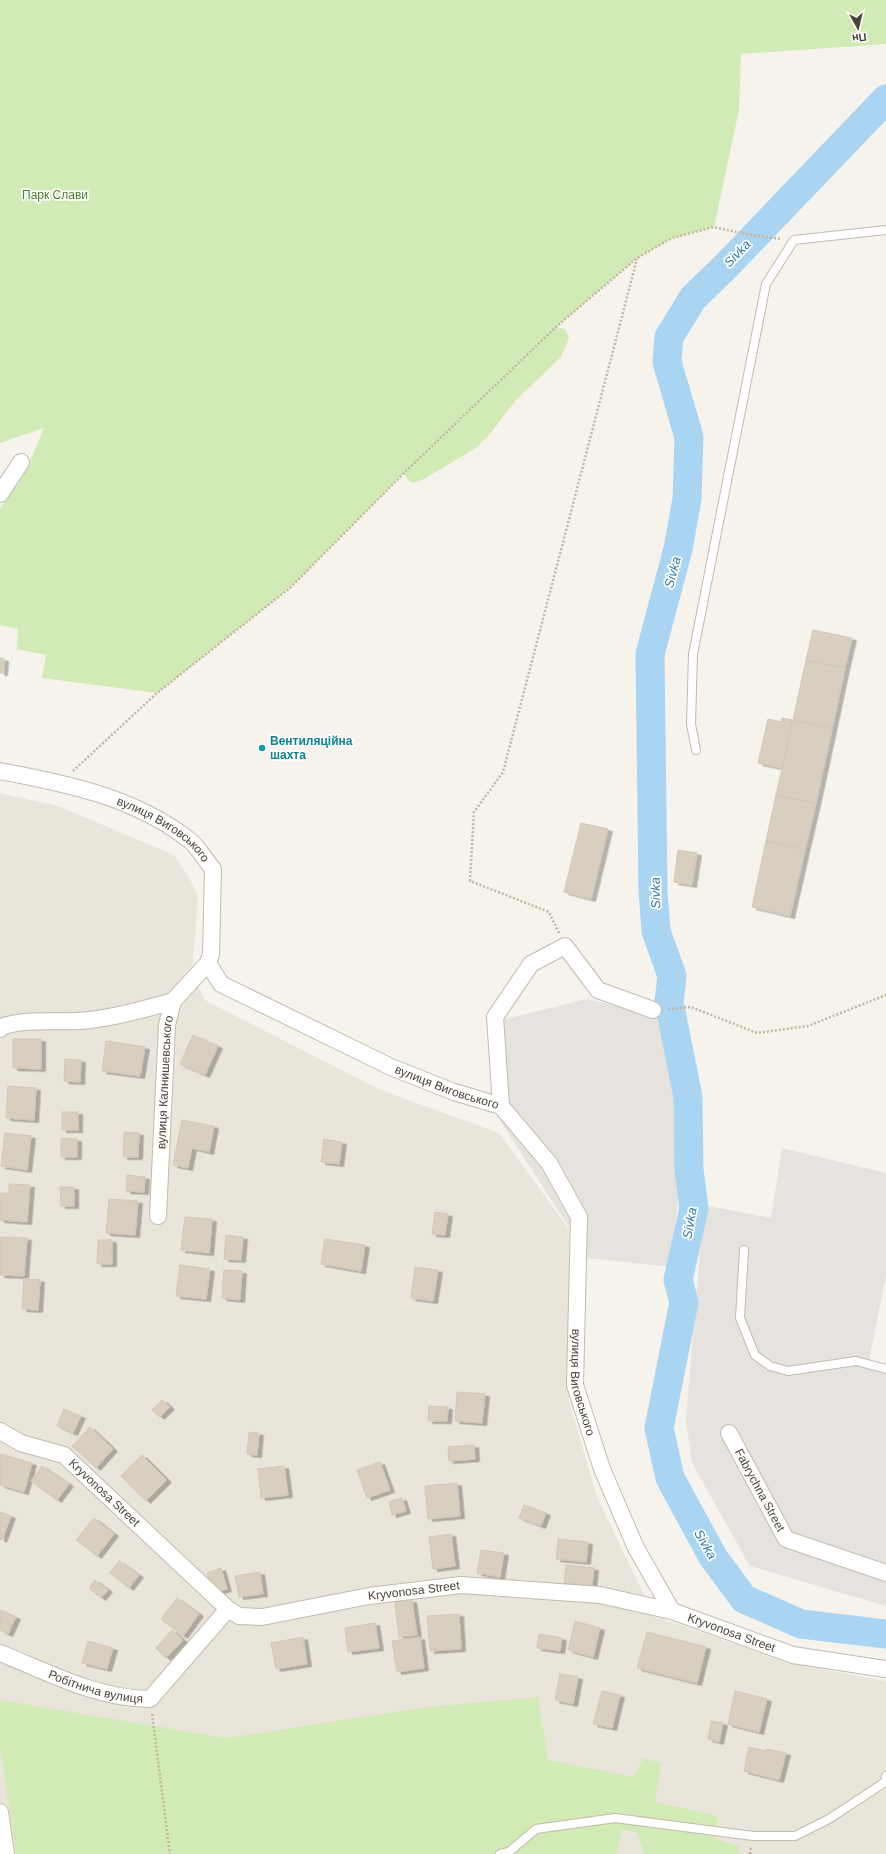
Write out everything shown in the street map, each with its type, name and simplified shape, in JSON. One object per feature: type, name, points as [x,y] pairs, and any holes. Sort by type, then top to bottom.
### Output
[{"type":"street","points":[[0,494],[21,462]]},
{"type":"street","name":"вулиця Виговського","points":[[0,771],[61,782],[142,809],[189,840],[213,870],[211,954],[208,963],[221,984],[391,1067],[454,1092],[501,1106],[549,1163],[579,1217],[575,1385],[602,1469],[636,1548],[672,1611]]},
{"type":"street","points":[[501,1106],[495,1017],[530,964],[565,946],[598,990],[653,1010]]},
{"type":"street","name":"вулиця Калнишевського","points":[[158,1216],[167,1025],[173,1000],[208,963]]},
{"type":"street","points":[[0,1029],[1,1027],[15,1022],[89,1020],[139,1011],[173,1000]]},
{"type":"street","name":"Kryvonosa Street","points":[[0,1431],[21,1443],[64,1455],[228,1609],[239,1616],[262,1616],[369,1596],[461,1585],[600,1595],[672,1611],[793,1655],[886,1668]]},
{"type":"street","name":"Fabrychna Street","points":[[729,1433],[786,1539],[886,1573]]},
{"type":"street","name":"Робітнича вулиця","points":[[0,1653],[101,1693],[137,1699],[150,1699],[228,1609]]},
{"type":"street","points":[[0,1812],[6,1854]]},
{"type":"lane","points":[[696,750],[691,724],[693,654],[766,284],[794,240],[886,230]]},
{"type":"lane","points":[[744,1250],[740,1318],[755,1355],[770,1366],[788,1371],[856,1361],[886,1369]]},
{"type":"lane","points":[[500,1854],[509,1852],[536,1829],[615,1818],[753,1836],[794,1836],[829,1819],[866,1795],[884,1782],[886,1776]]},
{"type":"path","points":[[61,782],[157,694],[291,587],[404,473],[556,327],[637,258],[672,238],[714,227],[745,234],[794,240]]},
{"type":"path","points":[[565,946],[549,912],[470,881],[474,812],[503,772],[637,258]]},
{"type":"path","points":[[653,1010],[691,1007],[757,1033],[808,1026],[886,995]]},
{"type":"path","points":[[150,1699],[170,1854]]},
{"type":"shaded area","points":[[0,793],[58,806],[174,855],[190,879],[198,896],[192,974],[205,1000],[378,1089],[499,1133],[569,1229],[569,1401],[597,1497],[654,1616],[788,1663],[886,1681],[886,1854],[0,1854]]},
{"type":"shaded area","points":[[587,999],[657,1016],[676,1098],[682,1175],[669,1267],[589,1258],[497,1116],[502,1020]]},
{"type":"shaded area","points":[[782,1148],[886,1173],[886,1276],[869,1360],[886,1365],[886,1606],[750,1566],[692,1463],[686,1420],[704,1205],[771,1218]]},
{"type":"green space","name":"Парк Слави","points":[[0,0],[886,0],[886,44],[741,54],[739,110],[714,227],[672,238],[637,258],[556,327],[565,329],[569,338],[561,357],[516,400],[490,434],[476,448],[424,479],[414,483],[408,480],[404,473],[291,587],[157,693],[42,678],[46,655],[17,649],[18,629],[0,625],[0,509],[31,459],[44,428],[0,443]]},
{"type":"green space","points":[[538,1697],[548,1760],[634,1777],[643,1758],[661,1763],[655,1802],[718,1816],[716,1839],[739,1846],[738,1854],[644,1854],[637,1832],[622,1830],[617,1854],[16,1854],[0,1746],[0,1700],[227,1738],[427,1707]]},
{"type":"building","points":[[813,630],[852,638],[845,668],[806,660]]},
{"type":"building","points":[[0,658],[4,659],[3,673],[0,673]]},
{"type":"building","points":[[806,660],[845,668],[832,729],[793,720]]},
{"type":"building","points":[[782,718],[793,720],[782,768],[758,763],[768,719],[781,722]]},
{"type":"building","points":[[793,720],[832,729],[816,803],[776,795]]},
{"type":"building","points":[[776,795],[816,803],[805,850],[766,841]]},
{"type":"building","points":[[581,823],[608,829],[591,899],[564,892]]},
{"type":"building","points":[[766,841],[805,850],[790,916],[752,907]]},
{"type":"building","points":[[678,850],[697,853],[692,885],[674,882]]},
{"type":"building","points":[[193,1035],[218,1046],[205,1075],[180,1064]]},
{"type":"building","points":[[13,1039],[41,1039],[41,1069],[13,1068]]},
{"type":"building","points":[[106,1041],[145,1047],[140,1076],[102,1071]]},
{"type":"building","points":[[65,1059],[81,1060],[80,1082],[64,1081]]},
{"type":"building","points":[[8,1086],[36,1088],[34,1120],[6,1118]]},
{"type":"building","points":[[62,1112],[78,1112],[78,1130],[62,1130]]},
{"type":"building","points":[[182,1120],[214,1126],[209,1152],[192,1148],[188,1168],[173,1165]]},
{"type":"building","points":[[124,1132],[139,1133],[138,1157],[123,1157]]},
{"type":"building","points":[[5,1133],[31,1136],[27,1170],[1,1166]]},
{"type":"building","points":[[61,1138],[77,1139],[77,1157],[61,1157]]},
{"type":"building","points":[[324,1139],[342,1142],[339,1164],[321,1162]]},
{"type":"building","points":[[127,1175],[145,1177],[144,1192],[126,1191]]},
{"type":"building","points":[[9,1184],[30,1185],[27,1222],[0,1220],[0,1193],[9,1193]]},
{"type":"building","points":[[60,1187],[74,1187],[74,1206],[61,1206]]},
{"type":"building","points":[[109,1199],[138,1201],[135,1235],[106,1233]]},
{"type":"building","points":[[435,1212],[448,1214],[445,1235],[432,1234]]},
{"type":"building","points":[[185,1217],[212,1219],[209,1253],[181,1250]]},
{"type":"building","points":[[226,1235],[243,1237],[241,1260],[224,1259]]},
{"type":"building","points":[[0,1237],[27,1238],[24,1276],[0,1275]]},
{"type":"building","points":[[325,1239],[365,1245],[361,1271],[321,1264]]},
{"type":"building","points":[[98,1240],[112,1240],[112,1264],[97,1264]]},
{"type":"building","points":[[180,1265],[210,1269],[206,1299],[176,1296]]},
{"type":"building","points":[[415,1267],[438,1270],[433,1301],[411,1298]]},
{"type":"building","points":[[224,1270],[242,1271],[240,1300],[222,1298]]},
{"type":"building","points":[[24,1279],[40,1280],[38,1310],[22,1309]]},
{"type":"building","points":[[457,1392],[485,1394],[482,1423],[455,1421]]},
{"type":"building","points":[[162,1400],[170,1407],[160,1417],[152,1410]]},
{"type":"building","points":[[429,1406],[448,1407],[447,1421],[428,1421]]},
{"type":"building","points":[[64,1409],[81,1416],[73,1433],[57,1426]]},
{"type":"building","points":[[90,1427],[113,1449],[96,1468],[72,1446]]},
{"type":"building","points":[[249,1432],[259,1433],[257,1455],[247,1454]]},
{"type":"building","points":[[474,1445],[475,1459],[449,1461],[448,1447]]},
{"type":"building","points":[[0,1454],[32,1463],[24,1492],[0,1485]]},
{"type":"building","points":[[142,1455],[167,1480],[146,1501],[121,1476]]},
{"type":"building","points":[[380,1462],[390,1490],[367,1498],[357,1470]]},
{"type":"building","points":[[42,1466],[69,1484],[57,1500],[31,1481]]},
{"type":"building","points":[[284,1466],[288,1495],[261,1498],[258,1469]]},
{"type":"building","points":[[457,1483],[460,1516],[428,1519],[425,1486]]},
{"type":"building","points":[[402,1498],[406,1511],[392,1515],[389,1502]]},
{"type":"building","points":[[524,1505],[546,1513],[541,1526],[519,1518]]},
{"type":"building","points":[[0,1512],[11,1516],[2,1540],[0,1539]]},
{"type":"building","points":[[94,1518],[114,1534],[97,1556],[76,1540]]},
{"type":"building","points":[[451,1534],[455,1566],[433,1569],[429,1537]]},
{"type":"building","points":[[558,1539],[588,1542],[586,1562],[556,1559]]},
{"type":"building","points":[[481,1550],[504,1553],[500,1577],[477,1573]]},
{"type":"building","points":[[119,1561],[139,1575],[129,1588],[110,1573]]},
{"type":"building","points":[[566,1565],[594,1568],[592,1586],[564,1583]]},
{"type":"building","points":[[221,1568],[227,1589],[213,1593],[207,1573]]},
{"type":"building","points":[[260,1572],[263,1594],[239,1597],[235,1576]]},
{"type":"building","points":[[95,1580],[108,1590],[101,1598],[89,1588]]},
{"type":"building","points":[[177,1598],[199,1614],[183,1636],[161,1619]]},
{"type":"building","points":[[412,1600],[417,1635],[399,1637],[395,1602]]},
{"type":"building","points":[[0,1610],[16,1617],[8,1634],[0,1630]]},
{"type":"building","points":[[459,1614],[461,1649],[430,1651],[427,1616]]},
{"type":"building","points":[[575,1621],[600,1628],[593,1657],[568,1650]]},
{"type":"building","points":[[375,1623],[379,1648],[348,1652],[345,1628]]},
{"type":"building","points":[[172,1630],[183,1640],[166,1658],[156,1648]]},
{"type":"building","points":[[647,1632],[706,1647],[697,1683],[637,1668]]},
{"type":"building","points":[[539,1634],[562,1638],[560,1651],[537,1648]]},
{"type":"building","points":[[303,1637],[307,1664],[276,1669],[271,1643]]},
{"type":"building","points":[[420,1637],[424,1668],[397,1672],[392,1641]]},
{"type":"building","points":[[88,1641],[113,1648],[107,1669],[82,1663]]},
{"type":"building","points":[[560,1674],[578,1677],[573,1704],[555,1700]]},
{"type":"building","points":[[602,1691],[620,1695],[612,1728],[593,1724]]},
{"type":"building","points":[[735,1691],[767,1699],[759,1732],[728,1724]]},
{"type":"building","points":[[711,1721],[723,1723],[719,1742],[708,1739]]},
{"type":"building","points":[[749,1747],[765,1751],[766,1749],[786,1753],[779,1780],[744,1771]]},
{"type":"waterway","name":"Sivka","points":[[886,99],[728,264],[693,298],[669,337],[667,362],[689,437],[687,499],[678,549],[650,654],[653,891],[656,931],[672,976],[669,1002],[688,1097],[689,1170],[694,1208],[678,1280],[684,1302],[659,1428],[670,1478],[713,1557],[744,1599],[801,1624],[886,1634]]},
{"type":"place","name":"Вентиляційна шахта","points":[[262,748]]}]
